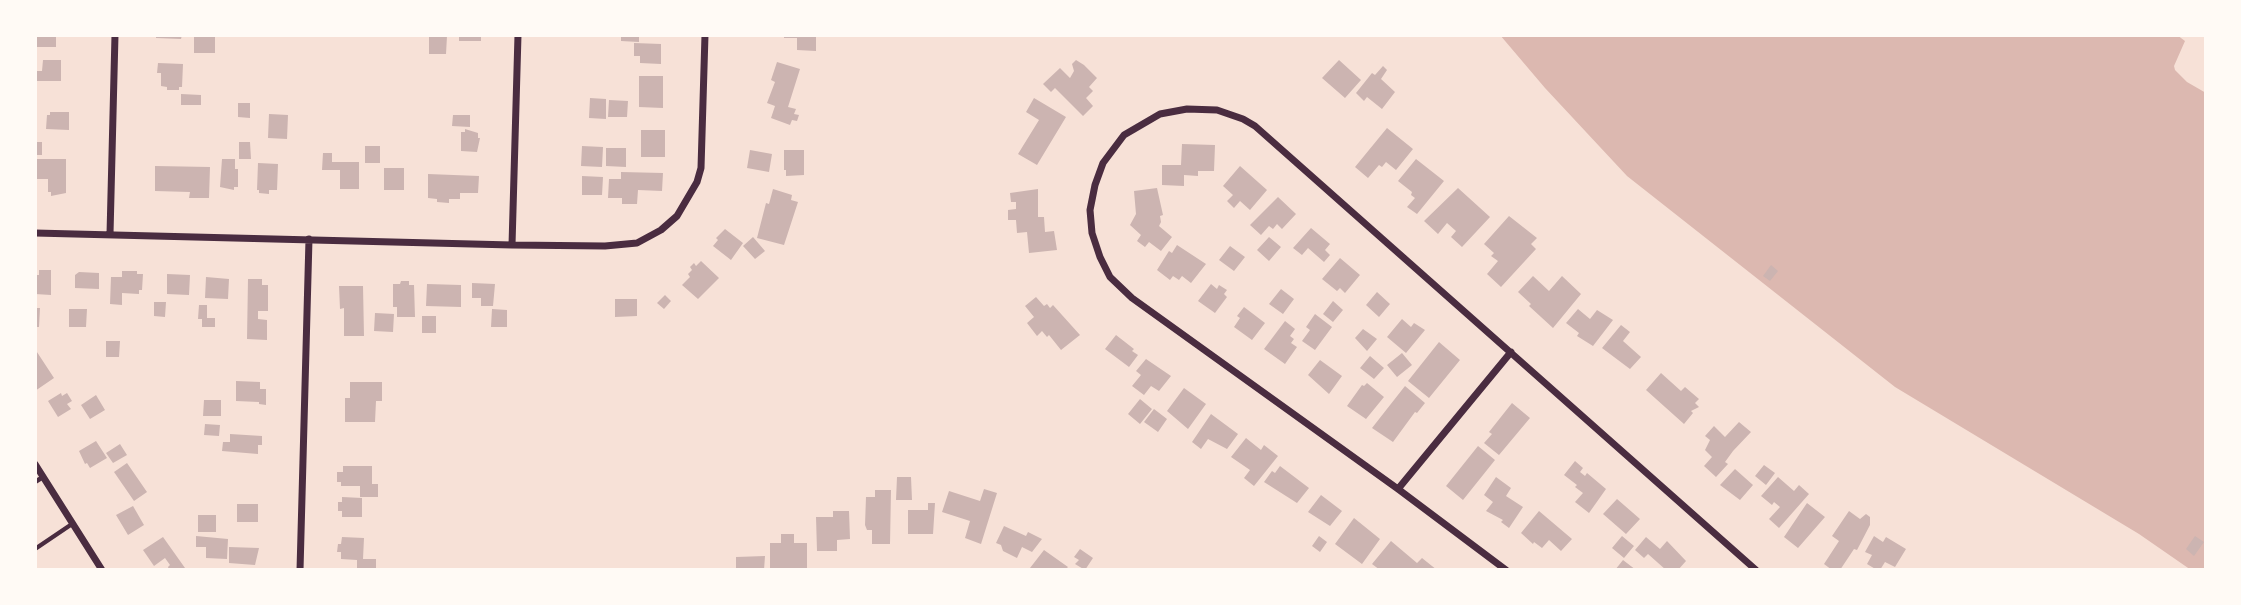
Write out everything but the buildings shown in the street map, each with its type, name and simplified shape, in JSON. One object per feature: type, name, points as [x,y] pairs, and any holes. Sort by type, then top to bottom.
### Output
[{"type":"street","points":[[110,234],[115,35]]},
{"type":"street","points":[[512,245],[518,35]]},
{"type":"street","points":[[35,233],[512,245],[626,245],[661,230],[677,216],[693,192],[701,168],[705,35]]},
{"type":"street","points":[[1506,570],[1132,298],[1110,277],[1092,233],[1090,209],[1098,174],[1115,146],[1136,126],[1174,110],[1216,110],[1243,119],[1270,138],[1756,570]]},
{"type":"street","points":[[300,570],[309,239]]},
{"type":"street","points":[[1398,489],[1511,352]]},
{"type":"street","points":[[35,464],[102,570]]},
{"type":"lane","points":[[35,482],[43,477]]},
{"type":"lane","points":[[35,549],[72,524]]},
{"type":"shaded area","points":[[1500,35],[2177,35],[2185,41],[2174,66],[2175,70],[2187,82],[2206,93],[2206,570],[2191,570],[2139,534],[1895,387],[1627,176]]}]
